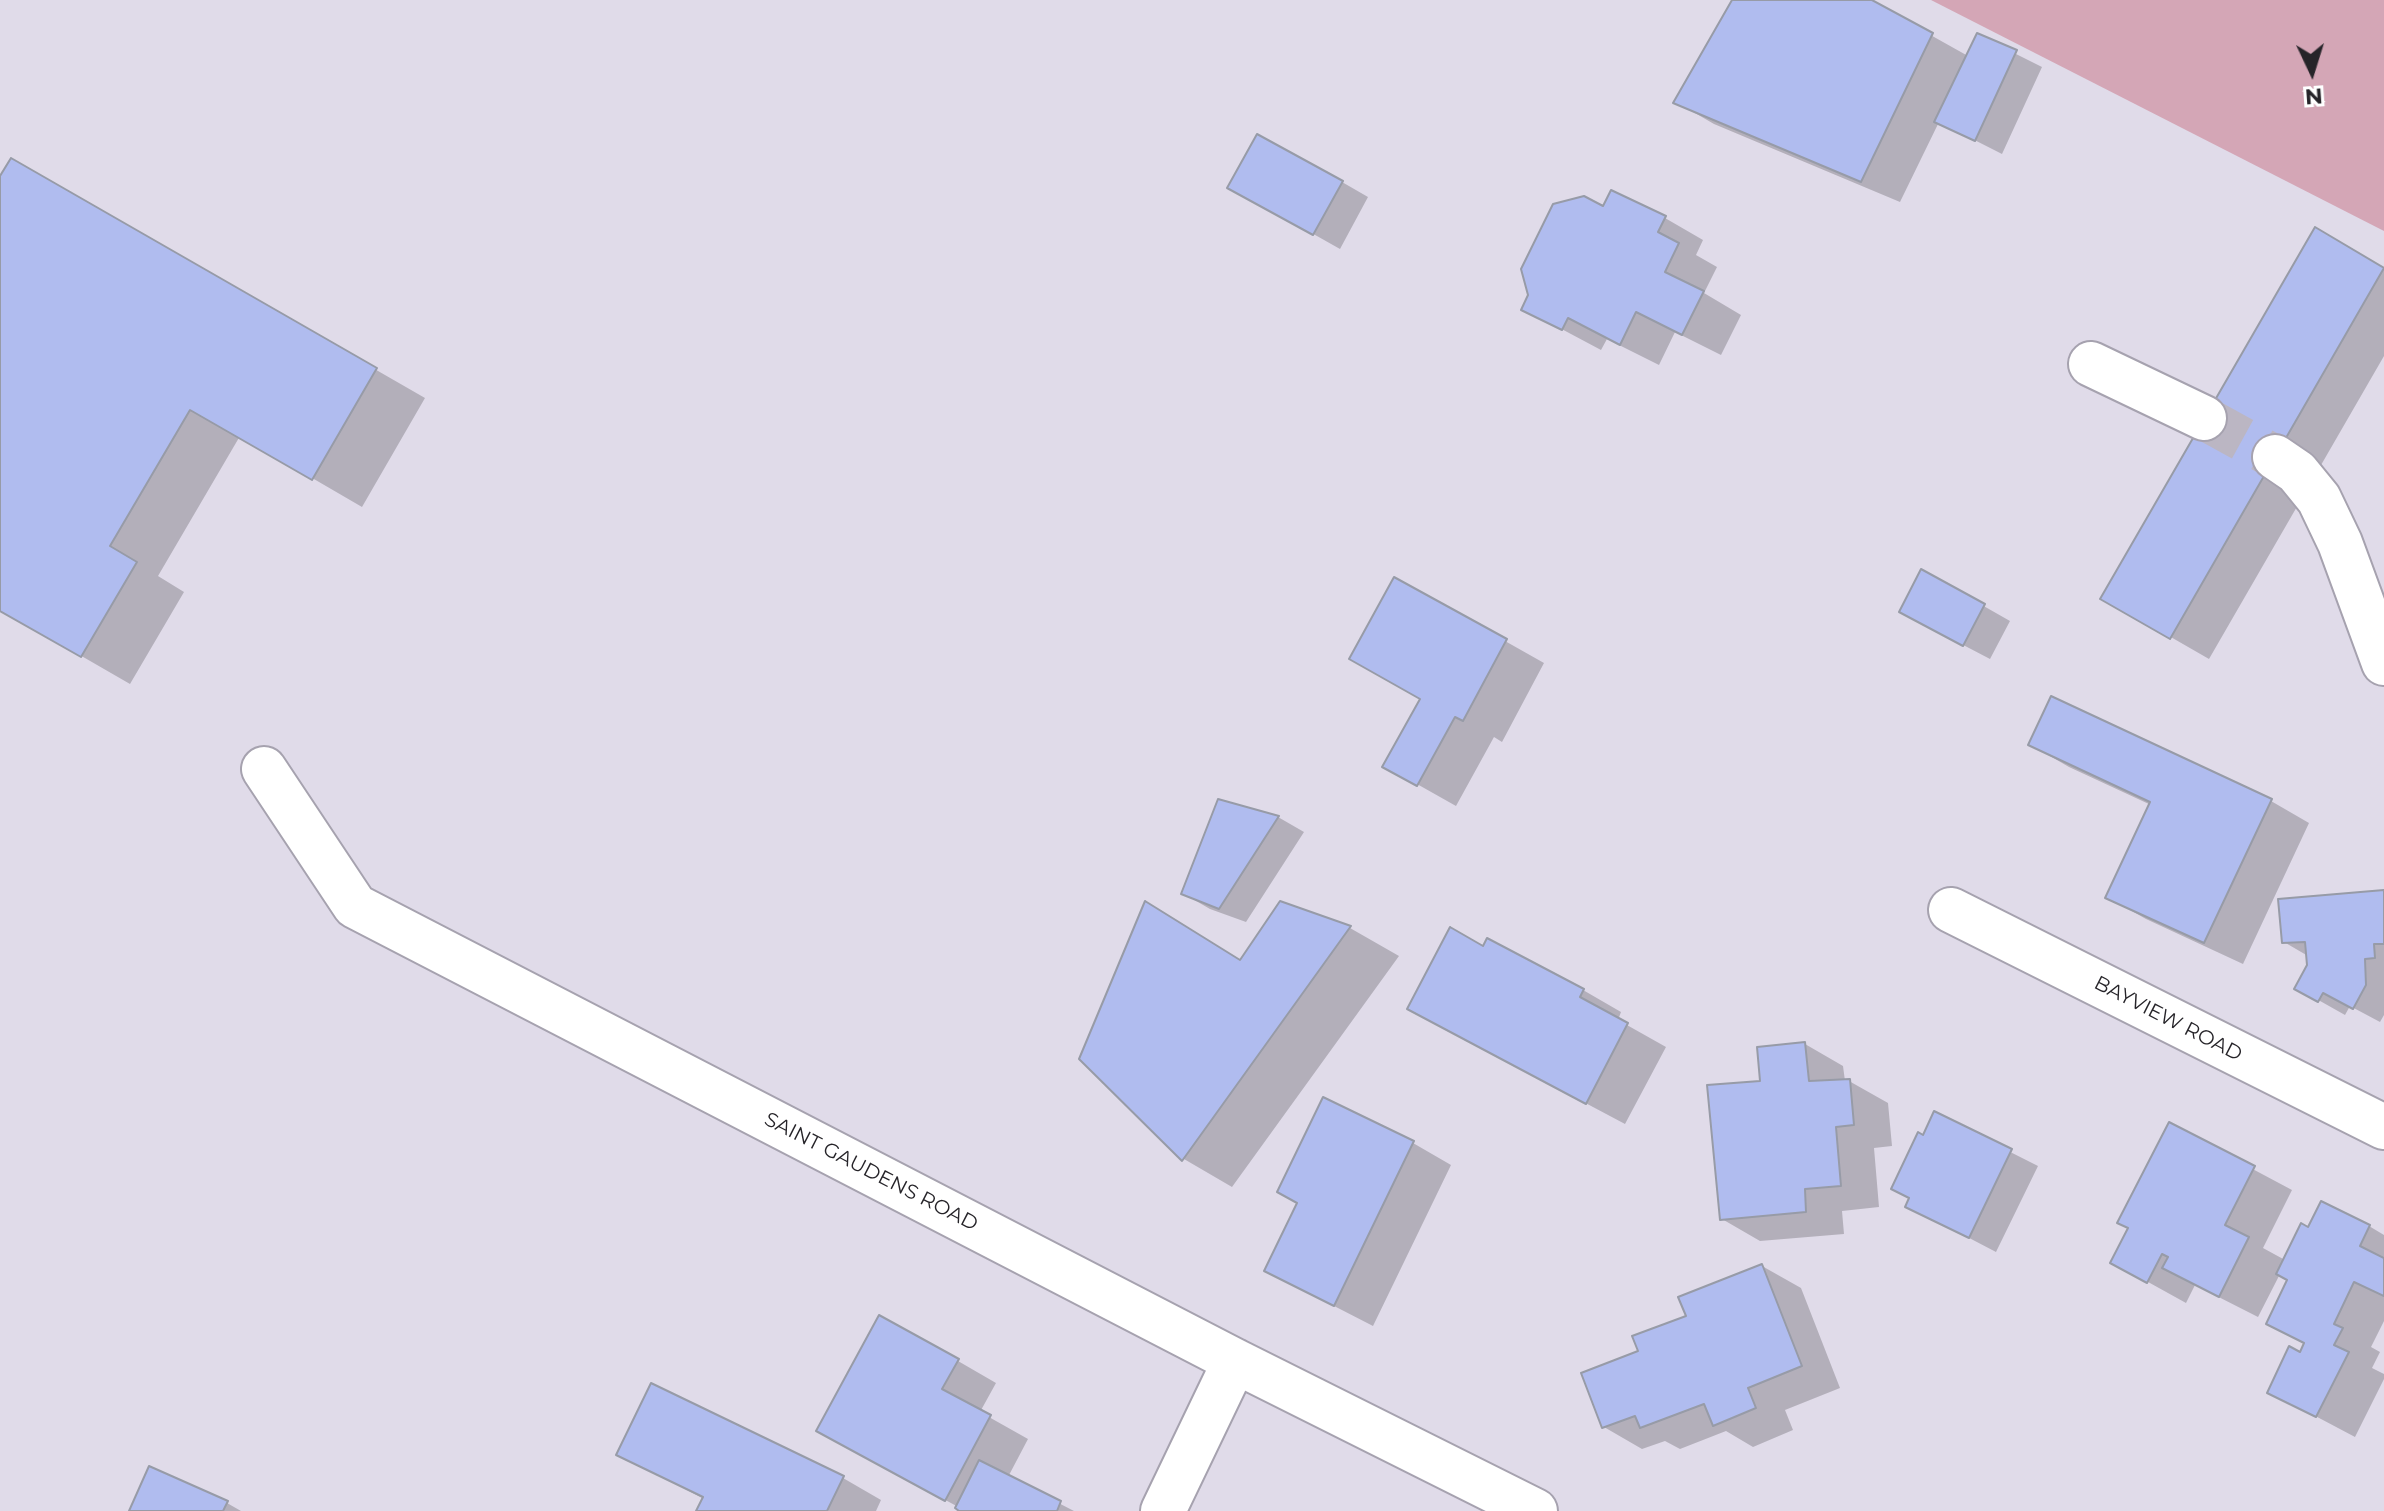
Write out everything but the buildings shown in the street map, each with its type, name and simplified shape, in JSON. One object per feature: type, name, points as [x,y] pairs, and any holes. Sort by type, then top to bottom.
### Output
[{"type":"street","points":[[2091,364],[2204,418]]},
{"type":"street","points":[[2275,457],[2297,472],[2319,499],[2340,543],[2384,663]]},
{"type":"street","name":"SAINT GAUDENS ROAD","points":[[264,769],[355,906],[1235,1361],[1535,1511]]},
{"type":"street","name":"BAYVIEW ROAD","points":[[1951,910],[2384,1127]]},
{"type":"street","points":[[1163,1511],[1235,1361]]},
{"type":"shaded area","points":[[1931,0],[2384,0],[2384,231]]},
{"type":"tunnel","points":[[2204,418],[2275,457]]}]
